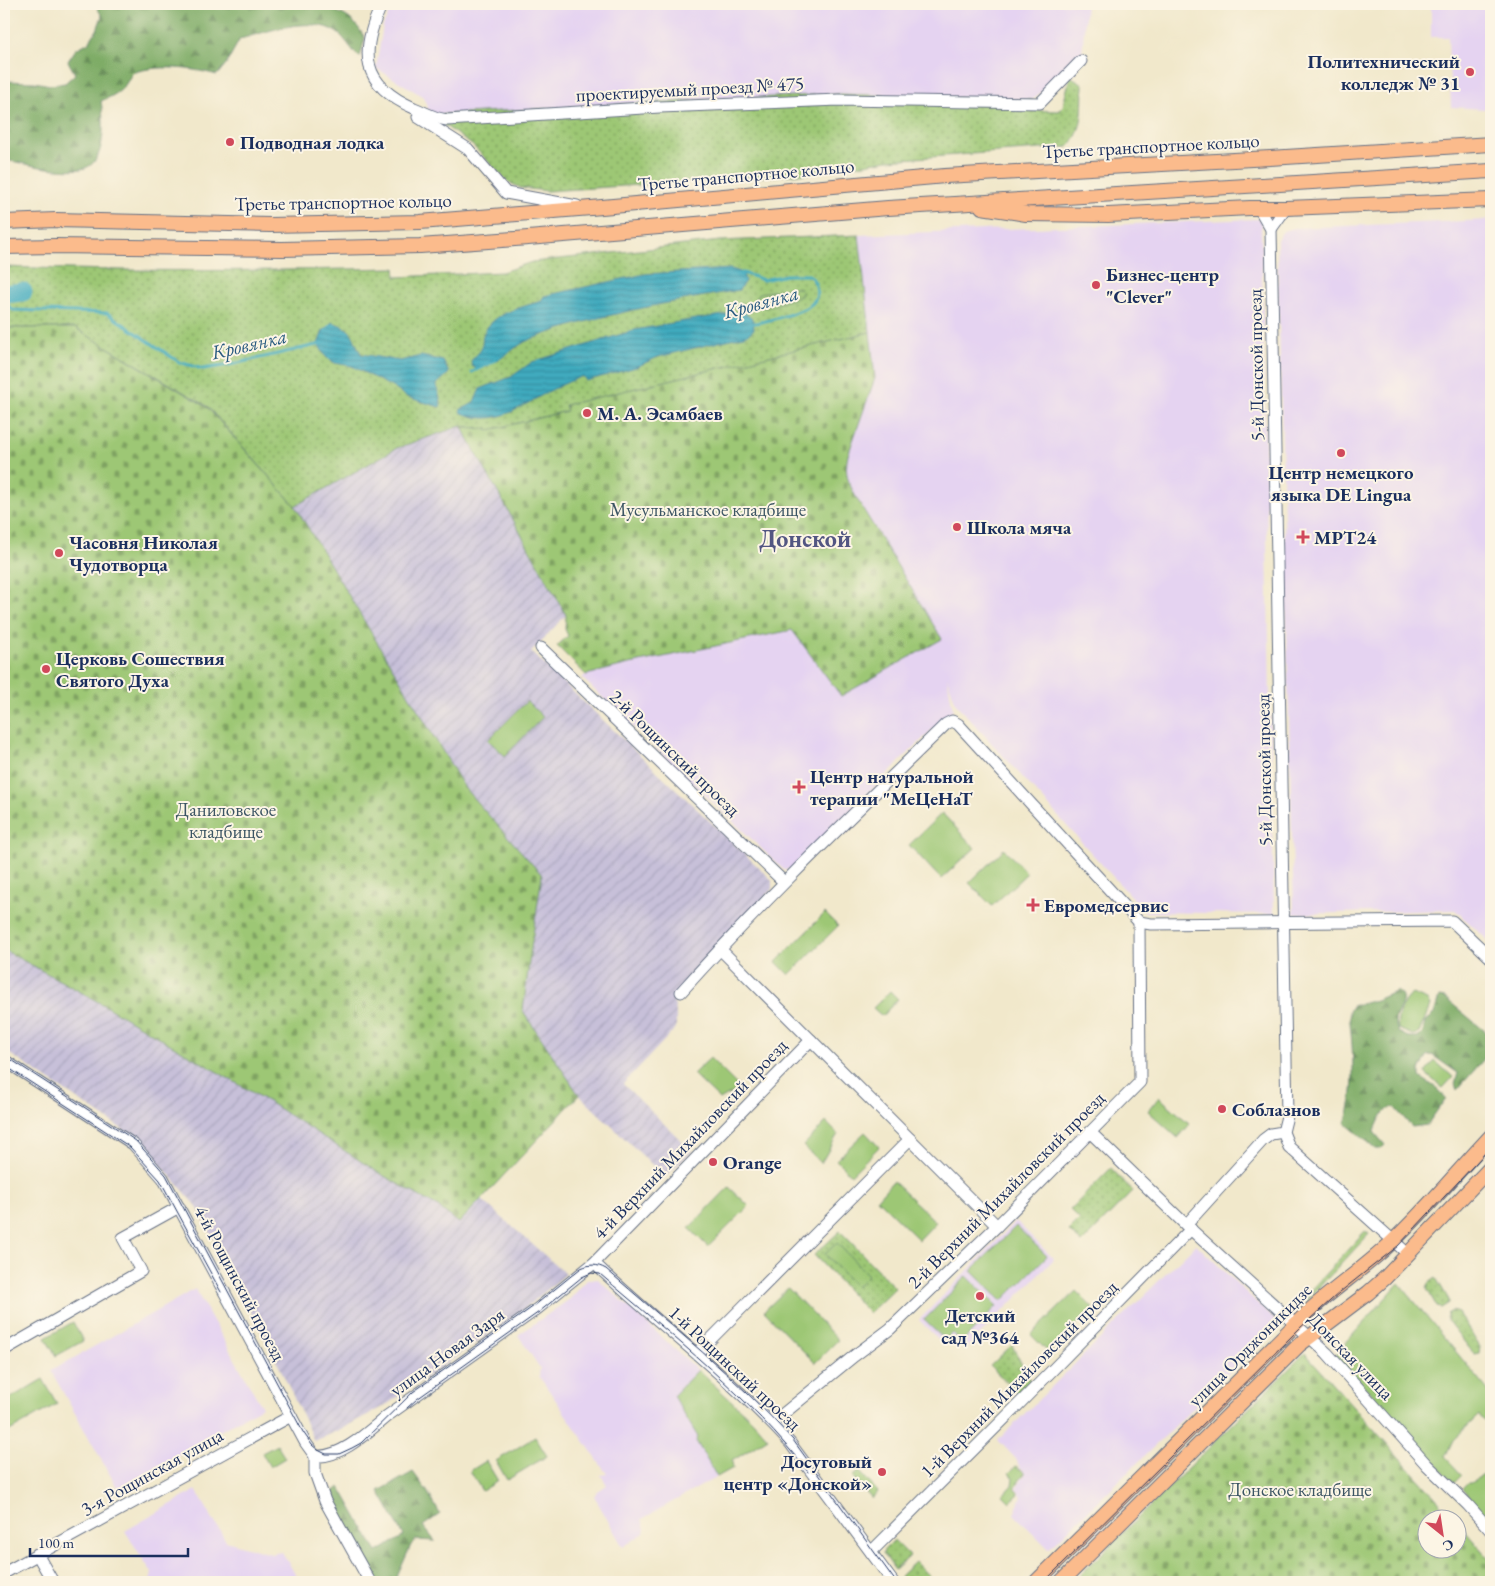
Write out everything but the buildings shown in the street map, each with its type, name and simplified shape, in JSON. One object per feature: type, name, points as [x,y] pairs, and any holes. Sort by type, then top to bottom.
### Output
[{"type":"main road","name":"Третье транспортное кольцо","points":[[4,222],[56,220],[270,224],[420,222],[945,176],[1491,144]]},
{"type":"main road","points":[[4,247],[282,249],[420,246],[954,203],[1491,171]]},
{"type":"main road","points":[[954,203],[1026,214],[1099,215],[1491,200]]},
{"type":"main road","name":"улица Орджоникидзе","points":[[1036,1582],[1321,1300],[1393,1241],[1491,1136]]},
{"type":"main road","name":"улица Орджоникидзе","points":[[1062,1582],[1310,1336],[1368,1293],[1491,1167]]},
{"type":"street","name":"проектируемый проезд № 475","points":[[382,4],[372,25],[368,46],[369,66],[378,83],[400,102],[433,118],[447,120],[660,107],[839,100],[1040,103],[1081,61]]},
{"type":"street","points":[[400,102],[419,117],[468,149],[506,192],[591,208]]},
{"type":"street","name":"5-й Донской проезд","points":[[1259,208],[1271,230],[1288,1116],[1283,1132]]},
{"type":"street","points":[[1271,230],[1286,208]]},
{"type":"street","name":"2-й Рощинский проезд","points":[[541,648],[784,882]]},
{"type":"street","points":[[681,992],[784,882],[946,724],[952,721],[958,724],[1139,922],[1151,924],[1452,921],[1491,958]]},
{"type":"street","name":"2-й Верхний Михайловский проезд","points":[[772,1423],[890,1329],[997,1226],[1140,1082],[1139,922]]},
{"type":"street","points":[[720,949],[997,1226]]},
{"type":"street","name":"4-й Верхний Михайловский проезд","points":[[594,1263],[811,1040]]},
{"type":"street","name":"4-й Рощинский проезд","points":[[4,1060],[133,1144],[163,1178],[305,1442],[315,1456],[314,1473],[325,1501],[370,1582]]},
{"type":"street","name":"Донская улица","points":[[1090,1132],[1188,1227],[1310,1336],[1428,1465],[1491,1530]]},
{"type":"street","points":[[1283,1132],[1289,1147],[1408,1254]]},
{"type":"street","name":"1-й Верхний Михайловский проезд","points":[[871,1552],[1014,1410],[1188,1227],[1262,1140],[1271,1134],[1283,1132]]},
{"type":"street","points":[[697,1353],[910,1138]]},
{"type":"street","points":[[4,1350],[141,1271],[123,1238],[180,1208]]},
{"type":"street","name":"1-й Рощинский проезд","points":[[594,1263],[697,1353],[772,1423],[790,1443],[893,1582]]},
{"type":"street","name":"улица Новая Заря","points":[[315,1456],[324,1457],[334,1453],[364,1435],[387,1416],[537,1309],[594,1263]]},
{"type":"street","name":"3-я Рощинская улица","points":[[4,1573],[291,1416]]},
{"type":"street","points":[[38,1554],[53,1582]]},
{"type":"shaded area","points":[[393,4],[1086,4],[1082,54],[1032,100],[839,94],[430,115],[424,97],[376,68],[383,26]]},
{"type":"shaded area","name":"Политехнический колледж № 31","points":[[1431,4],[1491,4],[1491,108],[1451,107],[1448,37],[1431,37]]},
{"type":"shaded area","points":[[1258,219],[1261,221],[1274,914],[1145,912],[956,704],[947,677],[953,709],[791,869],[784,870],[582,678],[586,675],[625,665],[792,630],[857,499],[848,481],[845,468],[875,378],[859,235]]},
{"type":"shaded area","points":[[1491,220],[1491,943],[1455,910],[1294,914],[1277,240],[1283,231],[1295,228]]},
{"type":"shaded area","points":[[461,426],[566,615],[531,652],[772,880],[772,889],[673,999],[676,1011],[676,1028],[623,1084],[692,1151],[665,1177],[579,1095],[523,1011],[542,875],[466,790],[295,506],[397,448]]},
{"type":"shaded area","points":[[4,950],[88,996],[272,1104],[379,1173],[438,1207],[458,1222],[481,1199],[566,1274],[519,1313],[386,1405],[314,1441],[281,1370],[196,1205],[140,1141],[4,1050]]},
{"type":"shaded area","name":"Детский сад №364","points":[[1016,1221],[1054,1259],[965,1350],[953,1339],[945,1346],[919,1320]]},
{"type":"shaded area","points":[[1196,1244],[1278,1323],[1049,1549],[1014,1514],[1022,1496],[1016,1488],[1026,1473],[998,1440]]},
{"type":"shaded area","points":[[598,1279],[698,1370],[673,1396],[698,1437],[696,1441],[717,1477],[642,1519],[645,1529],[644,1533],[623,1547],[594,1496],[607,1485],[601,1475],[607,1474],[539,1376],[540,1368],[518,1335],[570,1299],[587,1280]]},
{"type":"shaded area","points":[[195,1289],[262,1407],[118,1489],[51,1371]]},
{"type":"shaded area","points":[[196,1490],[226,1541],[271,1554],[282,1552],[300,1582],[150,1582],[152,1573],[125,1531]]},
{"type":"green space","points":[[95,4],[320,4],[351,20],[365,38],[360,57],[340,35],[326,27],[314,25],[288,26],[240,39],[226,64],[217,75],[197,70],[174,68],[142,70],[132,73],[120,91],[101,101],[103,128],[101,148],[92,164],[85,168],[66,170],[4,161],[4,81],[35,82],[50,85],[65,83],[75,74],[68,61],[76,49],[89,42],[97,30],[102,16]]},
{"type":"green space","points":[[1070,76],[1083,84],[1083,101],[1080,126],[1068,147],[888,160],[805,174],[547,191],[521,188],[508,182],[472,145],[430,115],[839,94],[1032,100],[1033,110],[1059,111],[1063,106]]},
{"type":"green space","points":[[859,235],[870,332],[566,405],[567,411],[490,430],[461,426],[397,448],[295,506],[207,406],[75,328],[4,328],[4,267],[199,271],[395,268],[396,277],[502,272],[532,262],[720,241]]},
{"type":"green space","points":[[800,288],[801,296],[765,308],[758,305],[757,297],[760,293]]},
{"type":"green space","name":"Даниловское кладбище","points":[[4,328],[75,328],[207,407],[295,506],[466,790],[542,875],[523,1011],[579,1095],[459,1223],[438,1207],[379,1173],[272,1104],[88,996],[4,950]]},
{"type":"green space","name":"Мусульманское кладбище","points":[[870,332],[875,378],[848,455],[846,468],[848,478],[857,499],[942,639],[841,696],[792,630],[586,675],[557,646],[568,636],[565,629],[566,615],[461,426],[490,430],[567,411],[565,405]]},
{"type":"green space","points":[[527,701],[543,717],[505,756],[488,740]]},
{"type":"green space","points":[[942,813],[975,848],[941,879],[909,845]]},
{"type":"green space","points":[[1004,849],[1027,873],[992,906],[969,883]]},
{"type":"green space","points":[[825,913],[838,926],[789,975],[776,962]]},
{"type":"green space","points":[[890,991],[898,999],[882,1016],[873,1008]]},
{"type":"green space","points":[[1397,991],[1402,998],[1395,1020],[1398,1032],[1408,1037],[1419,1037],[1423,1033],[1425,1021],[1434,1014],[1439,997],[1445,998],[1491,1036],[1491,1051],[1457,1090],[1455,1084],[1458,1073],[1432,1055],[1427,1056],[1420,1071],[1420,1077],[1438,1089],[1446,1098],[1427,1125],[1412,1127],[1394,1107],[1387,1110],[1381,1116],[1374,1132],[1385,1145],[1381,1149],[1376,1149],[1345,1123],[1352,1096],[1353,1082],[1349,1011],[1352,1006],[1376,1000]]},
{"type":"green space","points":[[1412,994],[1427,1000],[1430,1006],[1419,1033],[1413,1035],[1398,1029],[1399,1015],[1405,1000]]},
{"type":"green space","points":[[710,1058],[740,1088],[720,1100],[693,1074]]},
{"type":"green space","points":[[1435,1061],[1453,1077],[1443,1088],[1425,1073]]},
{"type":"green space","points":[[1159,1097],[1190,1124],[1178,1138],[1148,1111]]},
{"type":"green space","points":[[826,1122],[838,1134],[821,1163],[803,1146]]},
{"type":"green space","points":[[865,1132],[879,1147],[851,1175],[836,1160]]},
{"type":"green space","points":[[1111,1168],[1133,1191],[1082,1243],[1069,1231],[1080,1220],[1070,1210]]},
{"type":"green space","points":[[893,1181],[936,1222],[919,1240],[877,1199]]},
{"type":"green space","points":[[729,1187],[749,1206],[708,1247],[689,1228]]},
{"type":"green space","points":[[1016,1226],[1047,1256],[1002,1301],[971,1271]]},
{"type":"green space","points":[[840,1231],[895,1288],[869,1313],[814,1255]]},
{"type":"green space","points":[[1365,1231],[1369,1234],[1297,1311],[1294,1308]]},
{"type":"green space","points":[[837,1243],[868,1275],[856,1287],[825,1254]]},
{"type":"green space","points":[[967,1276],[997,1306],[962,1342],[952,1333],[945,1340],[924,1320]]},
{"type":"green space","points":[[1436,1278],[1449,1300],[1449,1303],[1441,1308],[1437,1307],[1427,1289],[1429,1283]]},
{"type":"green space","points":[[1399,1283],[1491,1394],[1491,1429],[1479,1415],[1453,1440],[1445,1457],[1462,1475],[1454,1483],[1335,1355]]},
{"type":"green space","points":[[788,1288],[838,1340],[815,1363],[764,1311]]},
{"type":"green space","points":[[1076,1291],[1093,1308],[1049,1353],[1031,1335]]},
{"type":"green space","points":[[1452,1311],[1458,1313],[1480,1347],[1479,1353],[1474,1354],[1447,1320],[1447,1314]]},
{"type":"green space","points":[[73,1322],[83,1341],[56,1356],[45,1338]]},
{"type":"green space","points":[[1012,1345],[1030,1381],[1018,1393],[990,1366]]},
{"type":"green space","name":"Донское кладбище","points":[[1305,1353],[1445,1508],[1418,1508],[1418,1558],[1468,1558],[1468,1535],[1491,1561],[1491,1582],[1073,1582]]},
{"type":"green space","points":[[698,1370],[752,1420],[768,1438],[732,1461],[733,1468],[717,1477],[696,1441],[698,1437],[673,1396]]},
{"type":"green space","points":[[43,1379],[57,1404],[4,1434],[4,1402]]},
{"type":"green space","points":[[535,1437],[547,1456],[507,1480],[496,1461]]},
{"type":"green space","points":[[277,1445],[285,1458],[270,1467],[262,1453]]},
{"type":"green space","points":[[486,1461],[498,1481],[482,1491],[470,1471]]},
{"type":"green space","points":[[1016,1466],[1025,1473],[1014,1488],[1019,1494],[1010,1502],[1003,1495],[1012,1485],[1013,1478],[1009,1473]]},
{"type":"green space","points":[[859,1471],[878,1492],[872,1499],[852,1477]]},
{"type":"green space","points":[[413,1472],[427,1491],[440,1514],[423,1526],[435,1541],[416,1540],[411,1545],[397,1577],[400,1582],[374,1582],[343,1527],[331,1493],[340,1487],[377,1552],[404,1536],[379,1491]]},
{"type":"green space","points":[[1484,1475],[1491,1483],[1491,1522],[1462,1489],[1468,1483]]},
{"type":"green space","points":[[894,1540],[910,1556],[895,1570],[883,1553]]},
{"type":"green space","points":[[915,1562],[935,1582],[904,1582],[900,1576]]},
{"type":"water","points":[[731,269],[743,273],[745,281],[739,290],[661,304],[584,322],[529,340],[501,358],[477,369],[472,366],[471,361],[482,347],[484,333],[494,320],[501,315],[541,301],[544,296],[645,274]]},
{"type":"water","points":[[744,312],[753,320],[754,329],[747,335],[658,357],[636,367],[586,381],[583,376],[500,416],[481,418],[460,412],[461,409],[473,402],[480,389],[511,377],[532,362],[635,330]]},
{"type":"water","points":[[332,322],[349,330],[361,354],[400,361],[421,356],[443,361],[449,373],[437,384],[441,401],[440,407],[407,397],[352,366],[335,363],[326,357],[318,344],[323,331]]},
{"type":"waterway","name":"Кровянка","points":[[739,274],[743,273],[763,280],[786,275],[809,275],[817,290],[813,303],[804,309],[771,320],[749,324]]},
{"type":"waterway","points":[[4,294],[23,292]]},
{"type":"waterway","name":"Кровянка","points":[[4,302],[13,310],[107,313],[179,362],[203,369],[321,344]]},
{"type":"waterway","name":"Кровянка","points":[[472,372],[496,359]]},
{"type":"tram line","points":[[4,1055],[136,1141],[166,1175],[303,1432],[318,1450],[326,1454],[339,1454],[361,1443],[413,1392],[534,1306],[581,1268],[597,1265],[606,1269],[726,1373],[793,1440],[896,1582]]},
{"type":"tram line","points":[[4,1065],[130,1147],[160,1180],[221,1292]]},
{"type":"tram line","points":[[1044,1582],[1300,1328],[1340,1292],[1398,1246],[1491,1147]]},
{"type":"tram line","points":[[407,1408],[539,1312],[582,1277],[591,1273],[600,1274],[736,1393],[786,1445],[808,1472]]},
{"type":"place","name":"Политехнический колледж № 31","points":[[1470,72]]},
{"type":"place","name":"Подводная лодка","points":[[230,142]]},
{"type":"place","name":"Бизнес-центр \"Clever\"","points":[[1096,285]]},
{"type":"place","name":"М. А. Эсамбаев","points":[[587,413]]},
{"type":"place","name":"Центр немецкого языка DE Lingua","points":[[1341,453]]},
{"type":"place","name":"Школа мяча","points":[[957,527]]},
{"type":"place","name":"МРТ24","points":[[1303,537]]},
{"type":"place","name":"Часовня Николая Чудотворца","points":[[59,553]]},
{"type":"place","name":"Церковь Сошествия Святого Духа","points":[[46,669]]},
{"type":"place","name":"Центр натуральной терапии \"МеЦеНаТ","points":[[799,787]]},
{"type":"place","name":"Евромедсервис","points":[[1033,905]]},
{"type":"place","name":"Соблазнов","points":[[1222,1109]]},
{"type":"place","name":"Orange","points":[[713,1162]]},
{"type":"place","name":"Детский сад №364","points":[[980,1296]]},
{"type":"place","name":"Досуговый центр «Донской»","points":[[882,1472]]},
{"type":"district","name":"Донской","points":[[805,538]]}]
